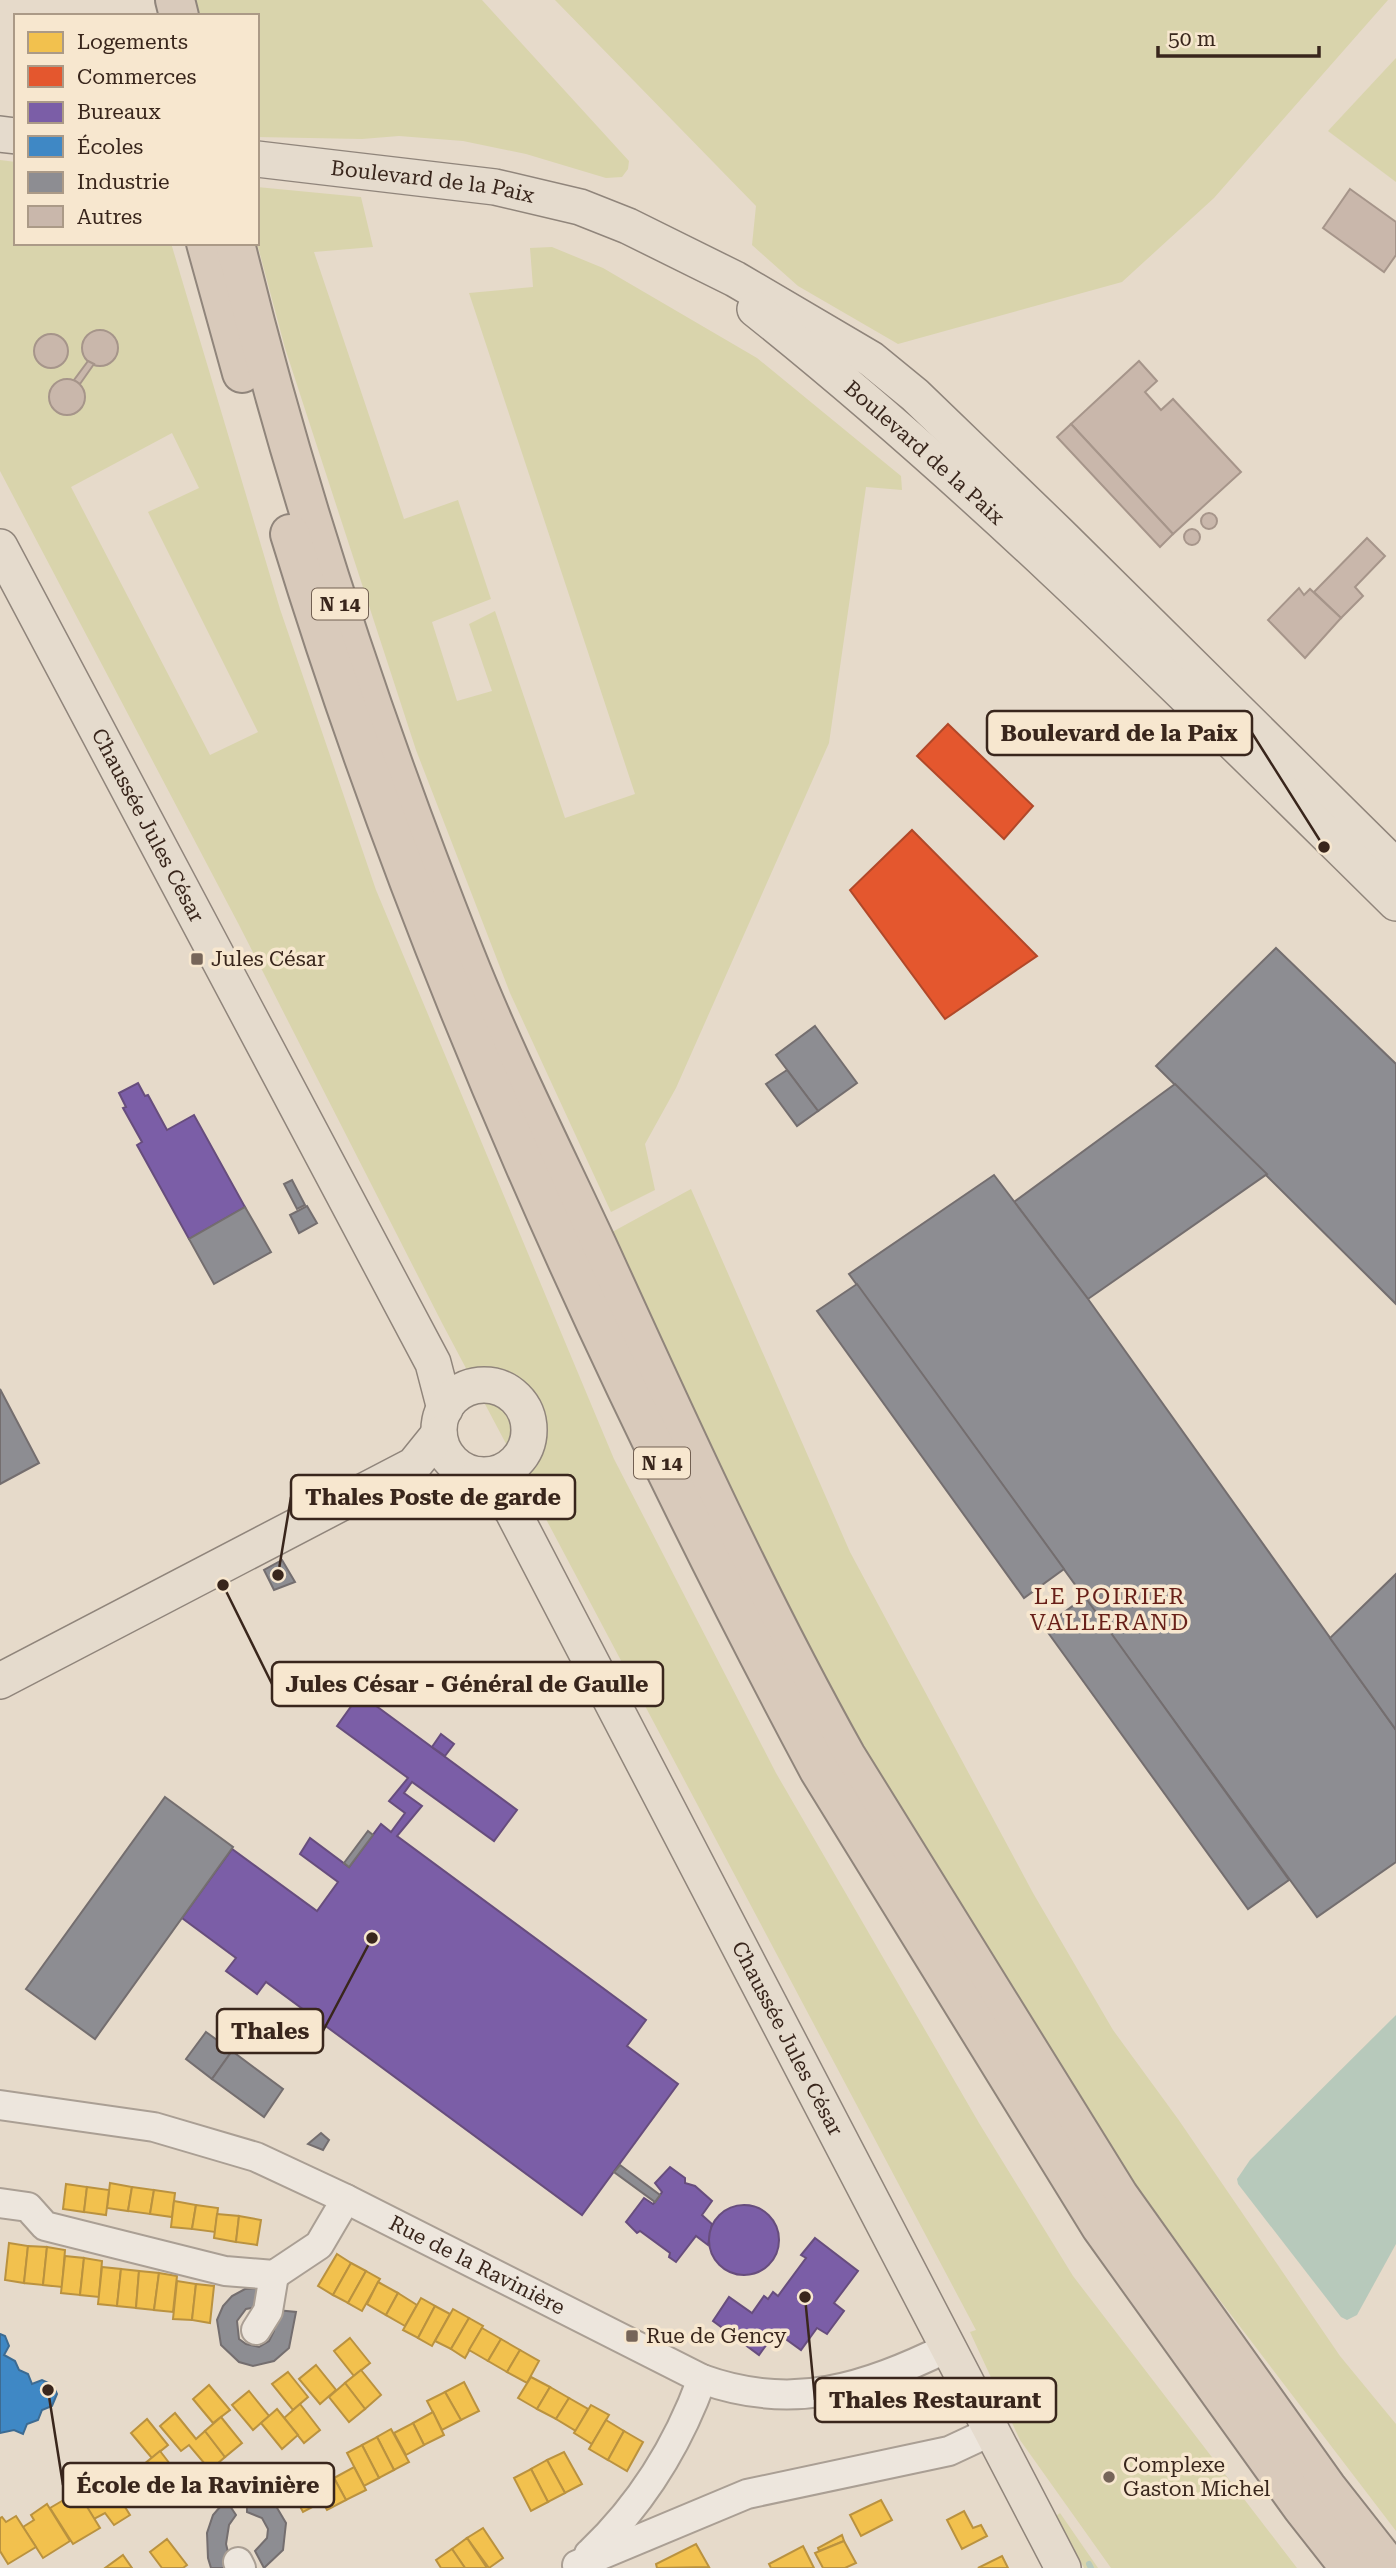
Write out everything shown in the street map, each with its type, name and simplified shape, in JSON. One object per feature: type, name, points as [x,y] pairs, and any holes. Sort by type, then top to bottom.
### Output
[{"type":"highway","name":"N 14","points":[[207,245],[306,587],[383,818],[526,1171],[671,1481],[819,1770],[1094,2215],[1302,2507],[1350,2568]]},
{"type":"highway","name":"N 14","points":[[235,245],[265,367],[348,627],[394,765],[466,958],[692,1451],[799,1671],[846,1756],[1119,2196],[1327,2488],[1390,2568]]},
{"type":"main road","name":"Boulevard de la Paix","points":[[259,159],[416,176],[545,197],[603,216],[679,253],[790,309],[871,359],[915,394],[1396,867]]},
{"type":"main road","name":"Boulevard de la Paix","points":[[679,253],[850,387],[1027,546],[1187,696],[1396,904]]},
{"type":"main road","name":"Chaussée Jules César","points":[[0,547],[433,1363],[442,1421]]},
{"type":"main road","name":"Chaussée Jules César","points":[[433,1363],[471,1387]]},
{"type":"main road","points":[[0,1681],[414,1465],[442,1421],[451,1399],[471,1387],[491,1386],[505,1391],[524,1411],[529,1425],[528,1442],[515,1463],[498,1473],[414,1465]]},
{"type":"main road","points":[[442,1421],[444,1451],[467,1470]]},
{"type":"main road","points":[[512,1510],[515,1463]]},
{"type":"main road","name":"Chaussée Jules César","points":[[467,1470],[512,1510],[1063,2568]]},
{"type":"street","name":"Rue de la Ravinière","points":[[0,2105],[140,2124],[212,2142],[287,2170],[702,2378],[750,2392],[803,2395],[862,2384],[947,2348]]},
{"type":"street","points":[[0,2203],[28,2207],[45,2226],[225,2271],[274,2275],[319,2245],[346,2199]]},
{"type":"street","points":[[256,2330],[268,2311],[274,2275]]},
{"type":"street","points":[[575,2566],[623,2519],[672,2448],[702,2378]]},
{"type":"street","points":[[575,2566],[747,2494],[949,2451],[979,2437]]},
{"type":"street","points":[[638,2498],[658,2530]]},
{"type":"shaded area","points":[[195,0],[482,0],[629,161],[628,169],[622,177],[606,178],[526,154],[463,141],[399,136],[362,139],[259,137],[259,14],[198,14]]},
{"type":"shaded area","points":[[555,0],[1388,0],[1214,198],[1122,282],[898,344],[798,286],[752,245],[756,206]]},
{"type":"shaded area","points":[[1396,58],[1396,182],[1328,131]]},
{"type":"shaded area","points":[[0,160],[14,162],[14,245],[172,245],[280,609],[376,890],[614,1459],[776,1773],[979,2123],[1073,2276],[1297,2568],[1111,2568],[1020,2440],[970,2332],[976,2330],[442,1323],[238,923],[0,471]],"holes":[[[172,433],[199,488],[148,512],[258,732],[210,755],[71,487]]]},
{"type":"shaded area","points":[[259,187],[361,197],[373,247],[314,252],[404,519],[458,500],[491,599],[432,622],[457,701],[492,691],[469,624],[495,611],[565,818],[635,794],[469,293],[533,287],[530,248],[552,247],[603,268],[757,358],[901,476],[902,490],[866,487],[829,743],[676,1088],[645,1144],[655,1190],[611,1212],[510,993],[416,750],[285,348],[258,245]]},
{"type":"shaded area","points":[[691,1189],[850,1552],[1033,1893],[1113,2030],[1178,2119],[1340,2356],[1396,2424],[1396,2531],[1164,2227],[977,1945],[840,1707],[754,1544],[603,1237]]},
{"type":"shaded area","points":[[1396,2015],[1396,2244],[1357,2315],[1347,2320],[1341,2317],[1238,2184],[1237,2179],[1250,2160]]},
{"type":"shaded area","points":[[1060,2513],[1098,2568],[1084,2568],[1056,2516]]},
{"type":"building: Logements","points":[[110,2183],[132,2187],[128,2211],[107,2208]]},
{"type":"building: Logements","points":[[66,2184],[87,2187],[84,2212],[63,2209]]},
{"type":"building: Logements","points":[[87,2187],[109,2190],[106,2215],[84,2212]]},
{"type":"building: Logements","points":[[132,2187],[154,2190],[150,2214],[128,2211]]},
{"type":"building: Logements","points":[[154,2190],[175,2193],[172,2217],[150,2214]]},
{"type":"building: Logements","points":[[174,2201],[196,2205],[192,2229],[171,2227]]},
{"type":"building: Logements","points":[[196,2205],[218,2208],[215,2232],[192,2229]]},
{"type":"building: Logements","points":[[217,2214],[239,2216],[236,2242],[214,2238]]},
{"type":"building: Logements","points":[[239,2216],[261,2220],[257,2245],[236,2242]]},
{"type":"building: Logements","points":[[9,2243],[28,2246],[24,2283],[5,2280]]},
{"type":"building: Logements","points":[[28,2246],[47,2247],[43,2285],[24,2283]]},
{"type":"building: Logements","points":[[47,2247],[65,2250],[62,2287],[43,2285]]},
{"type":"building: Logements","points":[[337,2254],[351,2263],[333,2295],[318,2286]]},
{"type":"building: Logements","points":[[65,2256],[84,2258],[80,2295],[61,2293]]},
{"type":"building: Logements","points":[[84,2258],[102,2261],[99,2297],[80,2295]]},
{"type":"building: Logements","points":[[351,2263],[366,2271],[348,2303],[333,2295]]},
{"type":"building: Logements","points":[[102,2267],[121,2269],[117,2306],[98,2304]]},
{"type":"building: Logements","points":[[121,2269],[139,2271],[136,2308],[117,2306]]},
{"type":"building: Logements","points":[[139,2271],[159,2273],[154,2310],[136,2308]]},
{"type":"building: Logements","points":[[366,2271],[380,2279],[362,2311],[348,2303]]},
{"type":"building: Logements","points":[[159,2273],[177,2276],[173,2312],[154,2310]]},
{"type":"building: Logements","points":[[177,2281],[196,2284],[192,2320],[173,2319]]},
{"type":"building: Logements","points":[[378,2282],[398,2293],[386,2315],[367,2304]]},
{"type":"building: Logements","points":[[196,2284],[214,2286],[210,2323],[192,2320]]},
{"type":"building: Logements","points":[[398,2293],[417,2305],[405,2326],[386,2315]]},
{"type":"building: Logements","points":[[421,2298],[435,2306],[418,2338],[403,2330]]},
{"type":"building: Logements","points":[[435,2306],[450,2314],[432,2346],[418,2338]]},
{"type":"building: Logements","points":[[453,2309],[469,2318],[451,2349],[435,2341]]},
{"type":"building: Logements","points":[[469,2318],[483,2326],[465,2358],[451,2349]]},
{"type":"building: Logements","points":[[482,2328],[501,2339],[488,2361],[469,2350]]},
{"type":"building: Logements","points":[[350,2338],[370,2363],[354,2376],[334,2351]]},
{"type":"building: Logements","points":[[501,2339],[520,2350],[507,2372],[488,2361]]},
{"type":"building: Logements","points":[[520,2350],[539,2361],[527,2383],[507,2372]]},
{"type":"building: Logements","points":[[316,2365],[336,2390],[320,2404],[299,2379]]},
{"type":"building: Logements","points":[[361,2370],[381,2395],[365,2409],[345,2383]]},
{"type":"building: Logements","points":[[288,2372],[308,2397],[293,2410],[272,2384]]},
{"type":"building: Logements","points":[[531,2377],[550,2387],[537,2409],[518,2398]]},
{"type":"building: Logements","points":[[464,2382],[479,2411],[461,2420],[445,2392]]},
{"type":"building: Logements","points":[[345,2383],[365,2409],[349,2422],[329,2397]]},
{"type":"building: Logements","points":[[209,2385],[230,2410],[213,2423],[193,2399]]},
{"type":"building: Logements","points":[[550,2387],[569,2398],[556,2419],[537,2409]]},
{"type":"building: Logements","points":[[249,2391],[269,2416],[253,2430],[232,2405]]},
{"type":"building: Logements","points":[[445,2392],[461,2420],[442,2430],[427,2401]]},
{"type":"building: Logements","points":[[569,2398],[588,2409],[576,2431],[556,2419]]},
{"type":"building: Logements","points":[[300,2404],[320,2430],[304,2443],[284,2418]]},
{"type":"building: Logements","points":[[591,2405],[609,2415],[592,2444],[574,2433]]},
{"type":"building: Logements","points":[[277,2409],[298,2435],[282,2449],[261,2423]]},
{"type":"building: Logements","points":[[433,2412],[444,2435],[424,2445],[413,2423]]},
{"type":"building: Logements","points":[[175,2413],[196,2439],[205,2431],[225,2457],[210,2470],[189,2445],[181,2451],[160,2426]]},
{"type":"building: Logements","points":[[221,2417],[242,2443],[225,2457],[205,2431]]},
{"type":"building: Logements","points":[[147,2419],[168,2445],[152,2458],[131,2433]]},
{"type":"building: Logements","points":[[606,2420],[624,2431],[608,2460],[589,2449]]},
{"type":"building: Logements","points":[[413,2423],[424,2445],[406,2455],[394,2433]]},
{"type":"building: Logements","points":[[391,2429],[409,2462],[394,2470],[377,2437]]},
{"type":"building: Logements","points":[[624,2431],[643,2442],[627,2471],[608,2460]]},
{"type":"building: Logements","points":[[377,2437],[394,2470],[379,2478],[362,2445]]},
{"type":"building: Logements","points":[[362,2445],[379,2478],[364,2486],[347,2453]]},
{"type":"building: Logements","points":[[160,2451],[180,2477],[164,2490],[143,2465]]},
{"type":"building: Logements","points":[[564,2452],[582,2484],[565,2493],[547,2460]]},
{"type":"building: Logements","points":[[547,2460],[565,2493],[548,2502],[531,2469]]},
{"type":"building: Logements","points":[[99,2466],[112,2487],[102,2493],[109,2505],[120,2499],[130,2515],[114,2525],[105,2513],[94,2519],[75,2488],[91,2478],[88,2473]]},
{"type":"building: Logements","points":[[354,2467],[366,2490],[346,2500],[334,2478]]},
{"type":"building: Logements","points":[[531,2469],[548,2502],[531,2511],[514,2478]]},
{"type":"building: Logements","points":[[334,2478],[346,2500],[327,2510],[315,2488]]},
{"type":"building: Logements","points":[[310,2480],[322,2502],[303,2512],[291,2490]]},
{"type":"building: Logements","points":[[81,2497],[100,2528],[73,2544],[50,2508],[67,2498],[70,2503]]},
{"type":"building: Logements","points":[[881,2500],[892,2520],[861,2536],[850,2515]]},
{"type":"building: Logements","points":[[47,2504],[70,2541],[43,2558],[23,2527],[34,2520],[31,2515]]},
{"type":"building: Logements","points":[[964,2511],[973,2528],[981,2525],[987,2536],[962,2549],[947,2520]]},
{"type":"building: Logements","points":[[16,2516],[36,2547],[8,2564],[0,2551],[0,2518],[6,2522]]},
{"type":"building: Logements","points":[[483,2528],[503,2558],[489,2568],[467,2538]]},
{"type":"building: Logements","points":[[842,2535],[844,2541],[819,2551],[818,2548]]},
{"type":"building: Logements","points":[[467,2538],[487,2568],[465,2568],[452,2549]]},
{"type":"building: Logements","points":[[167,2539],[187,2565],[183,2568],[162,2568],[150,2552]]},
{"type":"building: Logements","points":[[844,2541],[856,2563],[845,2568],[823,2568],[815,2553]]},
{"type":"building: Logements","points":[[696,2544],[709,2567],[657,2568],[656,2564]]},
{"type":"building: Logements","points":[[803,2546],[814,2568],[771,2568],[769,2564]]},
{"type":"building: Logements","points":[[452,2549],[465,2568],[441,2568],[436,2560]]},
{"type":"building: Logements","points":[[123,2555],[132,2568],[105,2568]]},
{"type":"building: Logements","points":[[1002,2556],[1008,2568],[978,2568]]},
{"type":"building: Commerces","points":[[948,724],[1033,806],[1004,839],[917,756]]},
{"type":"building: Commerces","points":[[912,830],[1037,956],[945,1019],[850,890]]},
{"type":"building: Bureaux","points":[[138,1083],[145,1096],[148,1095],[167,1130],[194,1115],[245,1207],[189,1239],[137,1145],[142,1142],[123,1108],[126,1107],[119,1093]]},
{"type":"building: Bureaux","points":[[360,1694],[517,1810],[494,1841],[412,1782],[404,1793],[422,1806],[397,1836],[646,2020],[627,2046],[678,2084],[582,2215],[266,1982],[257,1994],[226,1971],[236,1958],[182,1918],[232,1849],[317,1911],[338,1882],[300,1854],[310,1838],[349,1867],[381,1824],[391,1832],[405,1813],[389,1801],[408,1778],[337,1726]]},
{"type":"building: Bureaux","points":[[441,1734],[454,1744],[445,1756],[432,1747]]},
{"type":"building: Bureaux","points":[[670,2167],[685,2178],[685,2183],[695,2186],[712,2201],[702,2215],[712,2224],[708,2245],[696,2236],[676,2262],[669,2257],[670,2253],[640,2231],[637,2233],[626,2222],[644,2198],[653,2204],[655,2202],[662,2192],[655,2183]]},
{"type":"building: Bureaux","points":[[751,2205],[764,2211],[773,2220],[777,2226],[777,2254],[769,2265],[758,2273],[737,2275],[719,2265],[711,2254],[709,2233],[719,2215],[730,2207]]},
{"type":"building: Bureaux","points":[[815,2238],[858,2271],[834,2303],[844,2311],[827,2334],[817,2328],[801,2350],[780,2335],[775,2342],[770,2340],[759,2355],[713,2321],[729,2297],[752,2313],[764,2296],[768,2299],[773,2292],[778,2296],[806,2258],[801,2255]]},
{"type":"building: Écoles","points":[[0,2334],[5,2336],[9,2346],[4,2355],[15,2361],[19,2370],[28,2374],[32,2384],[42,2380],[53,2385],[57,2394],[52,2406],[42,2410],[38,2420],[27,2424],[23,2434],[14,2430],[0,2433]]},
{"type":"building: Industrie","points":[[1276,948],[1396,1064],[1396,1304],[1156,1066]]},
{"type":"building: Industrie","points":[[815,1026],[857,1083],[818,1111],[776,1055]]},
{"type":"building: Industrie","points":[[787,1070],[818,1111],[797,1126],[766,1084]]},
{"type":"building: Industrie","points":[[1175,1084],[1267,1174],[1088,1299],[1014,1202]]},
{"type":"building: Industrie","points":[[994,1175],[1088,1299],[1396,1730],[1396,1862],[1317,1917],[849,1274]]},
{"type":"building: Industrie","points":[[292,1180],[305,1205],[297,1209],[284,1184]]},
{"type":"building: Industrie","points":[[307,1206],[317,1223],[299,1233],[290,1215]]},
{"type":"building: Industrie","points":[[245,1207],[271,1252],[214,1284],[189,1239]]},
{"type":"building: Industrie","points":[[857,1284],[1064,1569],[1024,1598],[817,1311]]},
{"type":"building: Industrie","points":[[0,1389],[39,1463],[0,1484]]},
{"type":"building: Industrie","points":[[282,1560],[295,1582],[274,1590],[264,1570]]},
{"type":"building: Industrie","points":[[1396,1574],[1396,1730],[1330,1638]]},
{"type":"building: Industrie","points":[[1085,1597],[1289,1880],[1248,1909],[1044,1627]]},
{"type":"building: Industrie","points":[[165,1797],[233,1847],[95,2039],[26,1989]]},
{"type":"building: Industrie","points":[[368,1831],[373,1835],[349,1867],[344,1863]]},
{"type":"building: Industrie","points":[[206,2032],[232,2051],[212,2079],[186,2059]]},
{"type":"building: Industrie","points":[[232,2051],[283,2089],[264,2117],[212,2079]]},
{"type":"building: Industrie","points":[[321,2133],[329,2140],[323,2150],[308,2144]]},
{"type":"building: Industrie","points":[[620,2165],[660,2195],[655,2202],[614,2172]]},
{"type":"building: Industrie","points":[[260,2288],[257,2307],[246,2309],[237,2321],[239,2339],[246,2344],[259,2347],[269,2341],[274,2331],[277,2310],[296,2312],[289,2348],[274,2361],[253,2366],[239,2362],[221,2345],[217,2320],[223,2306],[232,2296],[245,2289]]},
{"type":"building: Industrie","points":[[247,2493],[273,2501],[286,2523],[283,2550],[264,2568],[255,2551],[267,2538],[268,2529],[262,2518],[247,2512]]},
{"type":"building: Industrie","points":[[226,2500],[236,2515],[229,2525],[226,2544],[232,2568],[211,2568],[207,2533],[213,2515]]},
{"type":"building: Autres","points":[[1350,189],[1396,222],[1396,255],[1384,272],[1323,228]]},
{"type":"building: Autres","points":[[100,330],[113,335],[118,348],[113,361],[100,366],[87,361],[82,348],[87,335]]},
{"type":"building: Autres","points":[[51,334],[63,339],[68,351],[63,363],[51,368],[39,363],[34,351],[39,339]]},
{"type":"building: Autres","points":[[88,361],[94,364],[80,384],[74,380]]},
{"type":"building: Autres","points":[[1139,361],[1157,381],[1145,392],[1161,410],[1173,399],[1241,472],[1173,534],[1071,424]]},
{"type":"building: Autres","points":[[67,379],[80,384],[85,397],[80,410],[67,415],[54,410],[49,397],[54,384]]},
{"type":"building: Autres","points":[[1071,424],[1173,534],[1160,547],[1057,437]]},
{"type":"building: Autres","points":[[1206,513],[1212,513],[1217,521],[1215,527],[1206,529],[1201,524],[1201,518]]},
{"type":"building: Autres","points":[[1189,529],[1195,529],[1200,537],[1198,543],[1189,545],[1184,540],[1184,534]]},
{"type":"building: Autres","points":[[1367,538],[1385,556],[1355,587],[1363,596],[1341,618],[1314,592]]},
{"type":"building: Autres","points":[[1299,588],[1304,595],[1310,589],[1341,618],[1305,658],[1268,620]]},
{"type":"waterway","points":[[1089,2564],[1091,2568]]},
{"type":"place","name":"Boulevard de la Paix","points":[[1324,847]]},
{"type":"place","name":"Jules César","points":[[197,959]]},
{"type":"place","name":"Thales Poste de garde","points":[[278,1575]]},
{"type":"place","name":"Jules César - Général de Gaulle","points":[[223,1585]]},
{"type":"place","name":"Thales","points":[[372,1938]]},
{"type":"place","name":"Thales Restaurant","points":[[805,2297]]},
{"type":"place","name":"Rue de Gency","points":[[632,2336]]},
{"type":"place","name":"École de la Ravinière","points":[[48,2390]]},
{"type":"place","name":"Complexe Gaston Michel","points":[[1109,2477]]},
{"type":"district","name":"LE POIRIER VALLERAND","points":[[1110,1609]]}]
